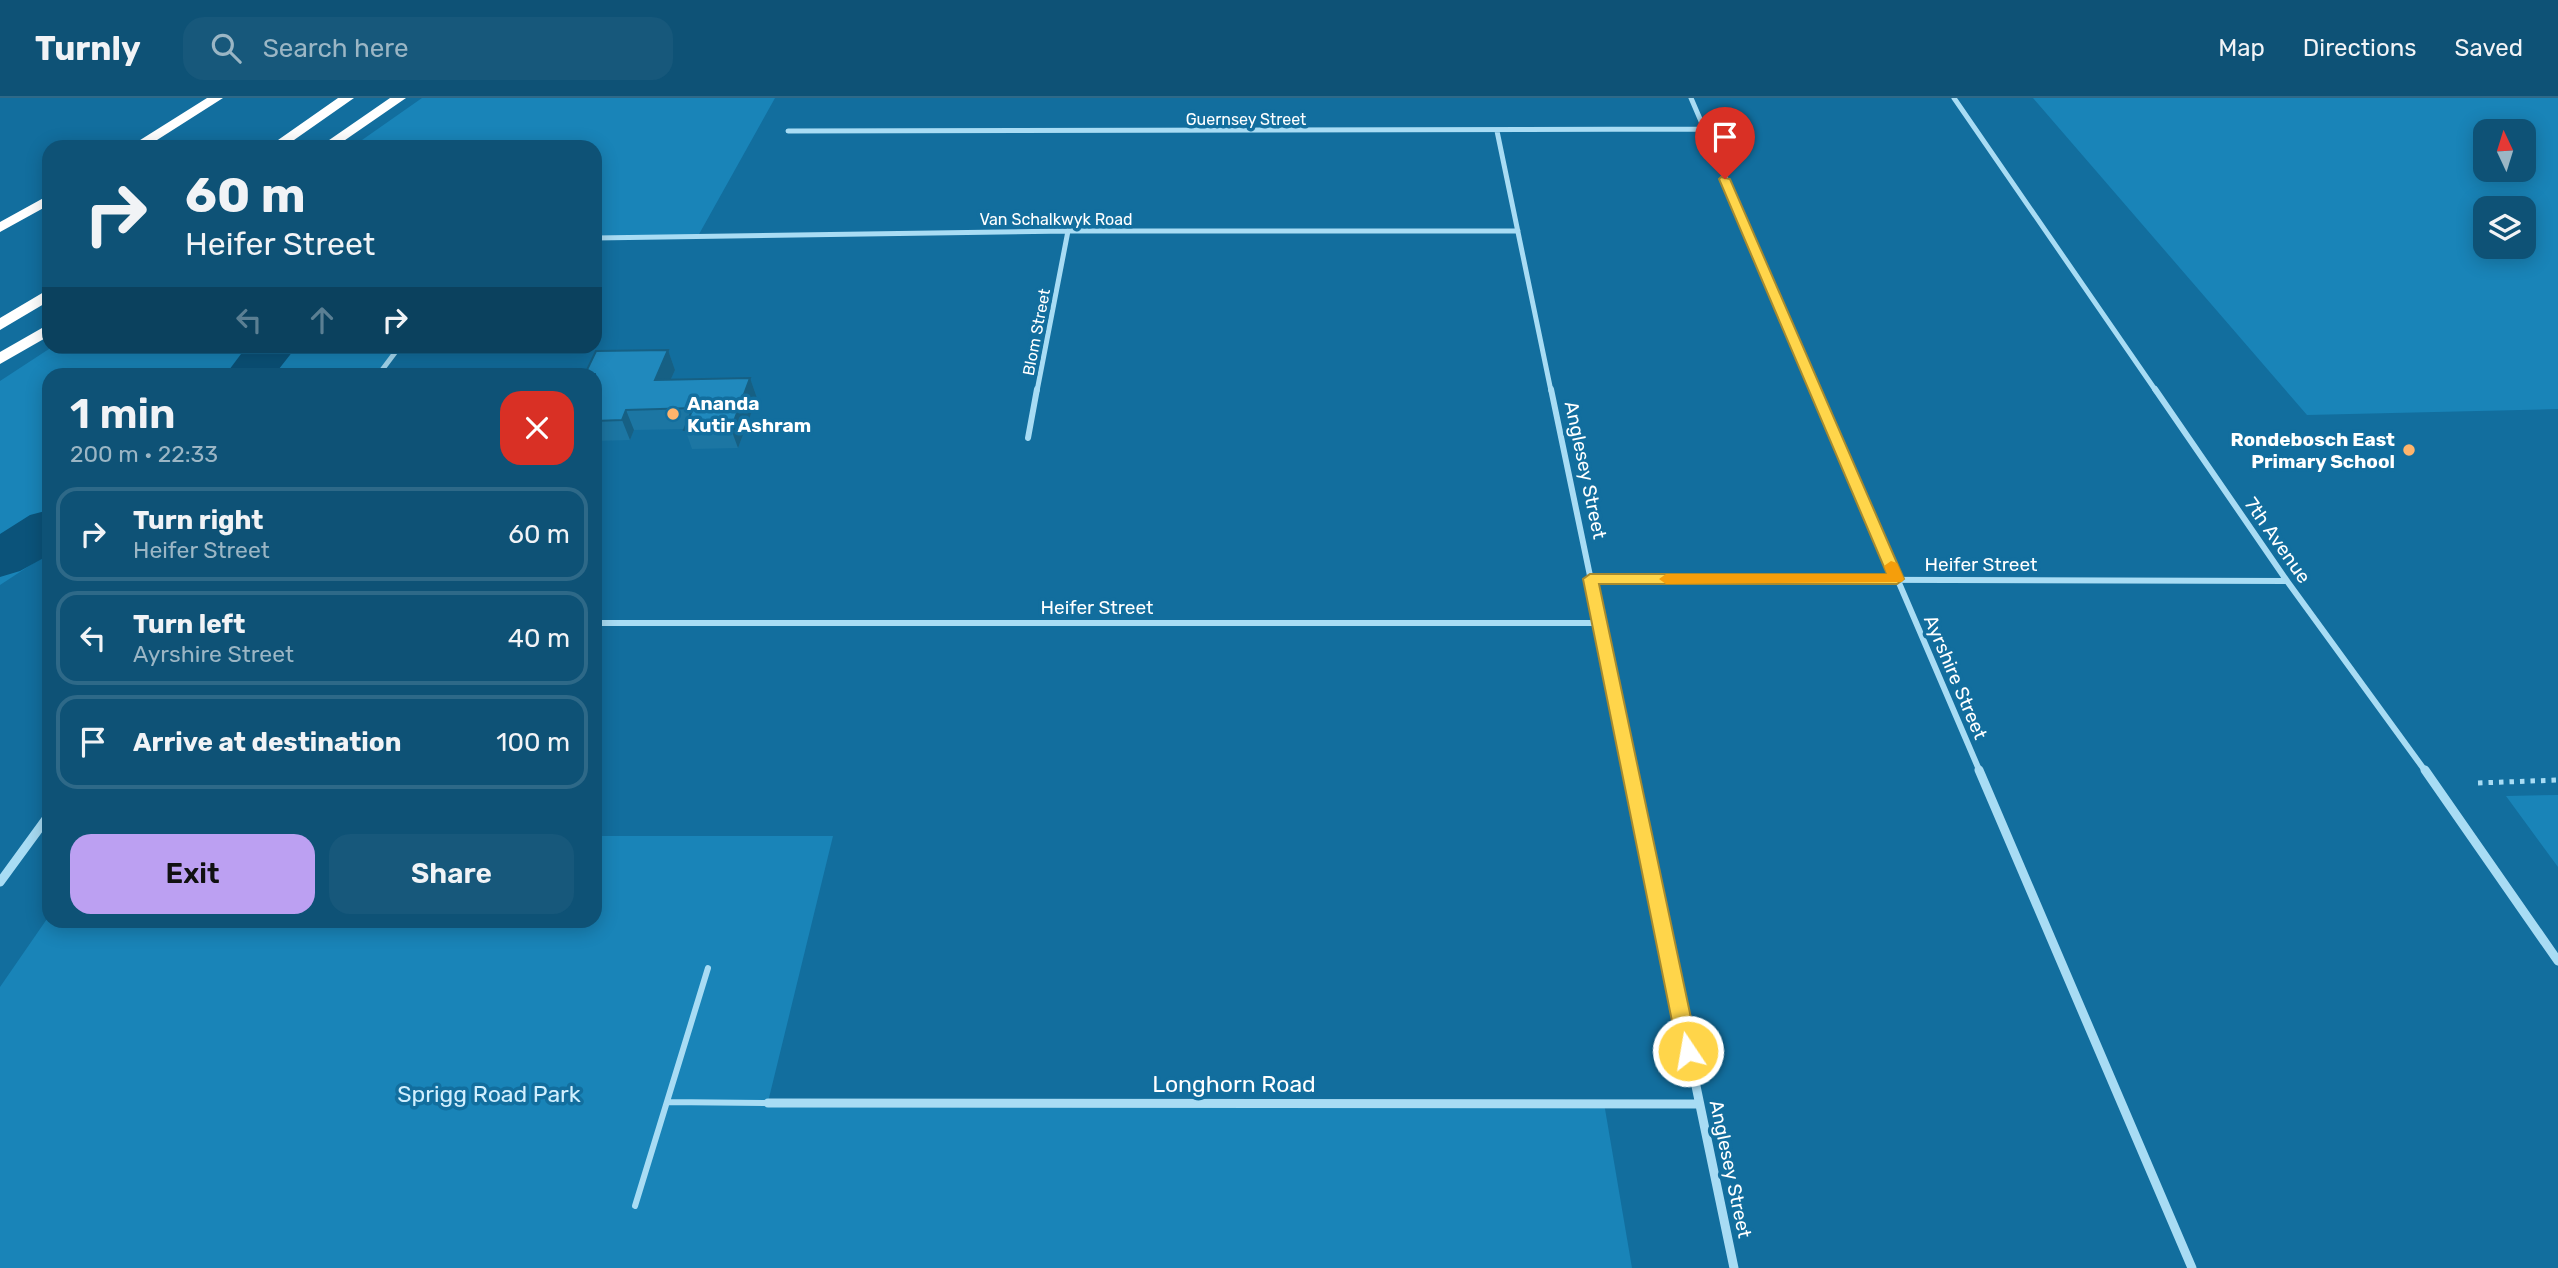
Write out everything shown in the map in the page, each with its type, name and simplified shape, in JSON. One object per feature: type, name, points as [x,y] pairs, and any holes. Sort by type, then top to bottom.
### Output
[{"type":"highway","points":[[144,140],[190,98]]},
{"type":"highway","points":[[148,140],[216,98]]},
{"type":"highway","points":[[285,140],[346,98]]},
{"type":"highway","points":[[336,140],[399,98]]},
{"type":"highway","points":[[0,229],[42,203]]},
{"type":"highway","points":[[0,325],[42,298]]},
{"type":"highway","points":[[0,359],[42,333]]},
{"type":"street","name":"Ayrshire Street","points":[[1691,98],[2192,1268]]},
{"type":"street","name":"7th Avenue","points":[[1954,98],[2287,581],[2435,784],[2558,961]]},
{"type":"street","name":"Guernsey Street","points":[[788,131],[1703,130]]},
{"type":"street","name":"Anglesey Street","points":[[1497,131],[1734,1268]]},
{"type":"street","name":"Van Schalkwyk Road","points":[[602,238],[1068,231],[1518,232]]},
{"type":"street","name":"Blom Street","points":[[1027,438],[1068,231]]},
{"type":"street","name":"Heifer Street","points":[[1590,579],[2287,581]]},
{"type":"street","name":"Heifer Street","points":[[602,623],[1599,623]]},
{"type":"street","points":[[0,882],[42,825]]},
{"type":"street","name":"Longhorn Road","points":[[768,1103],[1699,1104]]},
{"type":"lane","points":[[635,1206],[708,968]]},
{"type":"lane","points":[[667,1102],[768,1103]]},
{"type":"path","points":[[2435,784],[2558,780]]},
{"type":"green space","points":[[422,98],[775,98],[698,236],[602,238],[602,140],[362,140]]},
{"type":"green space","points":[[2033,98],[2558,98],[2558,409],[2307,415]]},
{"type":"green space","points":[[42,354],[395,354],[384,368],[42,368],[42,558],[0,585],[0,381]]},
{"type":"green space","points":[[2558,795],[2558,867],[2506,796]]},
{"type":"green space","name":"Sprigg Road Park","points":[[602,836],[833,836],[768,1102],[1604,1103],[1632,1268],[0,1268],[0,987],[42,926],[602,928]]},
{"type":"building","points":[[668,350],[655,380],[750,378],[731,429],[684,430],[693,408],[626,410],[622,420],[602,421],[602,368],[588,368],[595,354],[602,354],[602,351]]},
{"type":"waterway","points":[[255,368],[266,354]]},
{"type":"waterway","points":[[0,558],[42,533]]},
{"type":"slow traffic","points":[[1666,579],[1897,579],[1891,566]]},
{"type":"place","name":"Ananda Kutir Ashram","points":[[673,414]]},
{"type":"place","name":"Rondebosch East Primary School","points":[[2409,450]]},
{"type":"route","points":[[1688,1051],[1590,579],[1897,579],[1725,179]]}]
